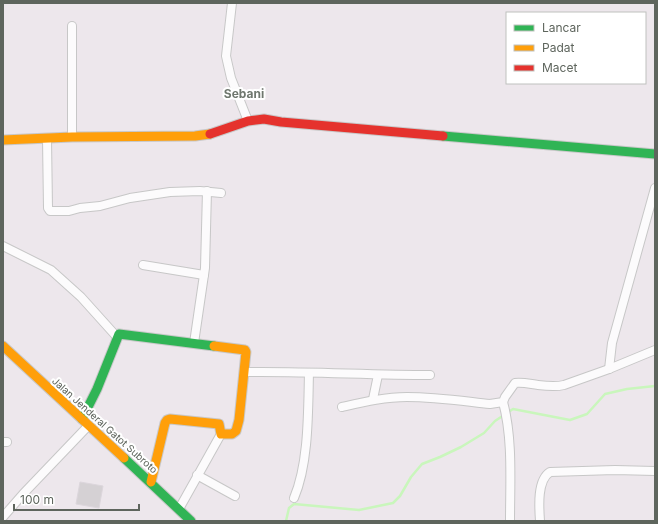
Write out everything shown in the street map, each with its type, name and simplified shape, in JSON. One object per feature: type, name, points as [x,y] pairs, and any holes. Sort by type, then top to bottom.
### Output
[{"type":"main road","points":[[3,140],[72,137],[194,136],[212,134],[248,120],[264,119],[281,122],[419,135],[655,154]]},
{"type":"main road","points":[[82,418],[98,389],[119,334],[245,350],[238,427],[236,431],[232,434],[221,434],[219,424],[170,419],[167,420],[151,482]]},
{"type":"main road","name":"Jalan Jenderal Gatot Subroto","points":[[3,346],[33,376],[90,425],[191,521]]},
{"type":"street","points":[[232,3],[226,56],[231,78],[248,120]]},
{"type":"street","points":[[72,26],[72,137]]},
{"type":"street","points":[[47,139],[48,208],[50,212],[69,211],[80,208],[100,206],[130,198],[170,192],[207,191],[221,193]]},
{"type":"street","points":[[609,369],[616,327],[655,188]]},
{"type":"street","points":[[194,343],[204,275],[207,191]]},
{"type":"street","points":[[3,246],[51,270],[81,297],[117,337]]},
{"type":"street","points":[[143,265],[204,275]]},
{"type":"street","points":[[510,521],[509,446],[507,417],[504,404],[515,383],[559,386],[609,369],[655,350]]},
{"type":"street","points":[[244,372],[289,371],[309,373],[349,372],[378,375],[430,375]]},
{"type":"street","points":[[294,498],[299,486],[304,459],[308,416],[309,373]]},
{"type":"street","points":[[373,399],[378,375]]},
{"type":"street","points":[[342,407],[373,399],[406,397],[504,404]]},
{"type":"street","points":[[3,517],[23,494],[90,425]]},
{"type":"street","points":[[179,509],[221,434]]},
{"type":"street","points":[[540,521],[541,486],[546,474],[550,472],[615,470],[655,471]]},
{"type":"street","points":[[197,475],[235,496]]},
{"type":"building","points":[[80,482],[103,486],[99,508],[76,504]]},
{"type":"waterway","points":[[286,521],[289,508],[294,504],[359,510],[393,503],[400,496],[411,477],[422,464],[461,447],[484,433],[495,421],[513,409],[570,420],[587,414],[605,394],[627,389],[655,386]]},
{"type":"traffic: fast","points":[[443,136],[655,154]]},
{"type":"traffic: fast","points":[[82,419],[97,389],[119,334],[214,346]]},
{"type":"traffic: fast","points":[[124,458],[191,521]]},
{"type":"traffic: slow","points":[[3,140],[72,137],[195,136],[210,134]]},
{"type":"traffic: slow","points":[[3,346],[124,458]]},
{"type":"traffic: slow","points":[[151,482],[167,420],[170,419],[219,424],[221,434],[232,434],[236,431],[239,420],[246,352],[245,350],[214,346]]},
{"type":"traffic: jam","points":[[210,134],[248,121],[264,119],[281,122],[443,136]]},
{"type":"district","name":"Sebani","points":[[244,93]]}]
